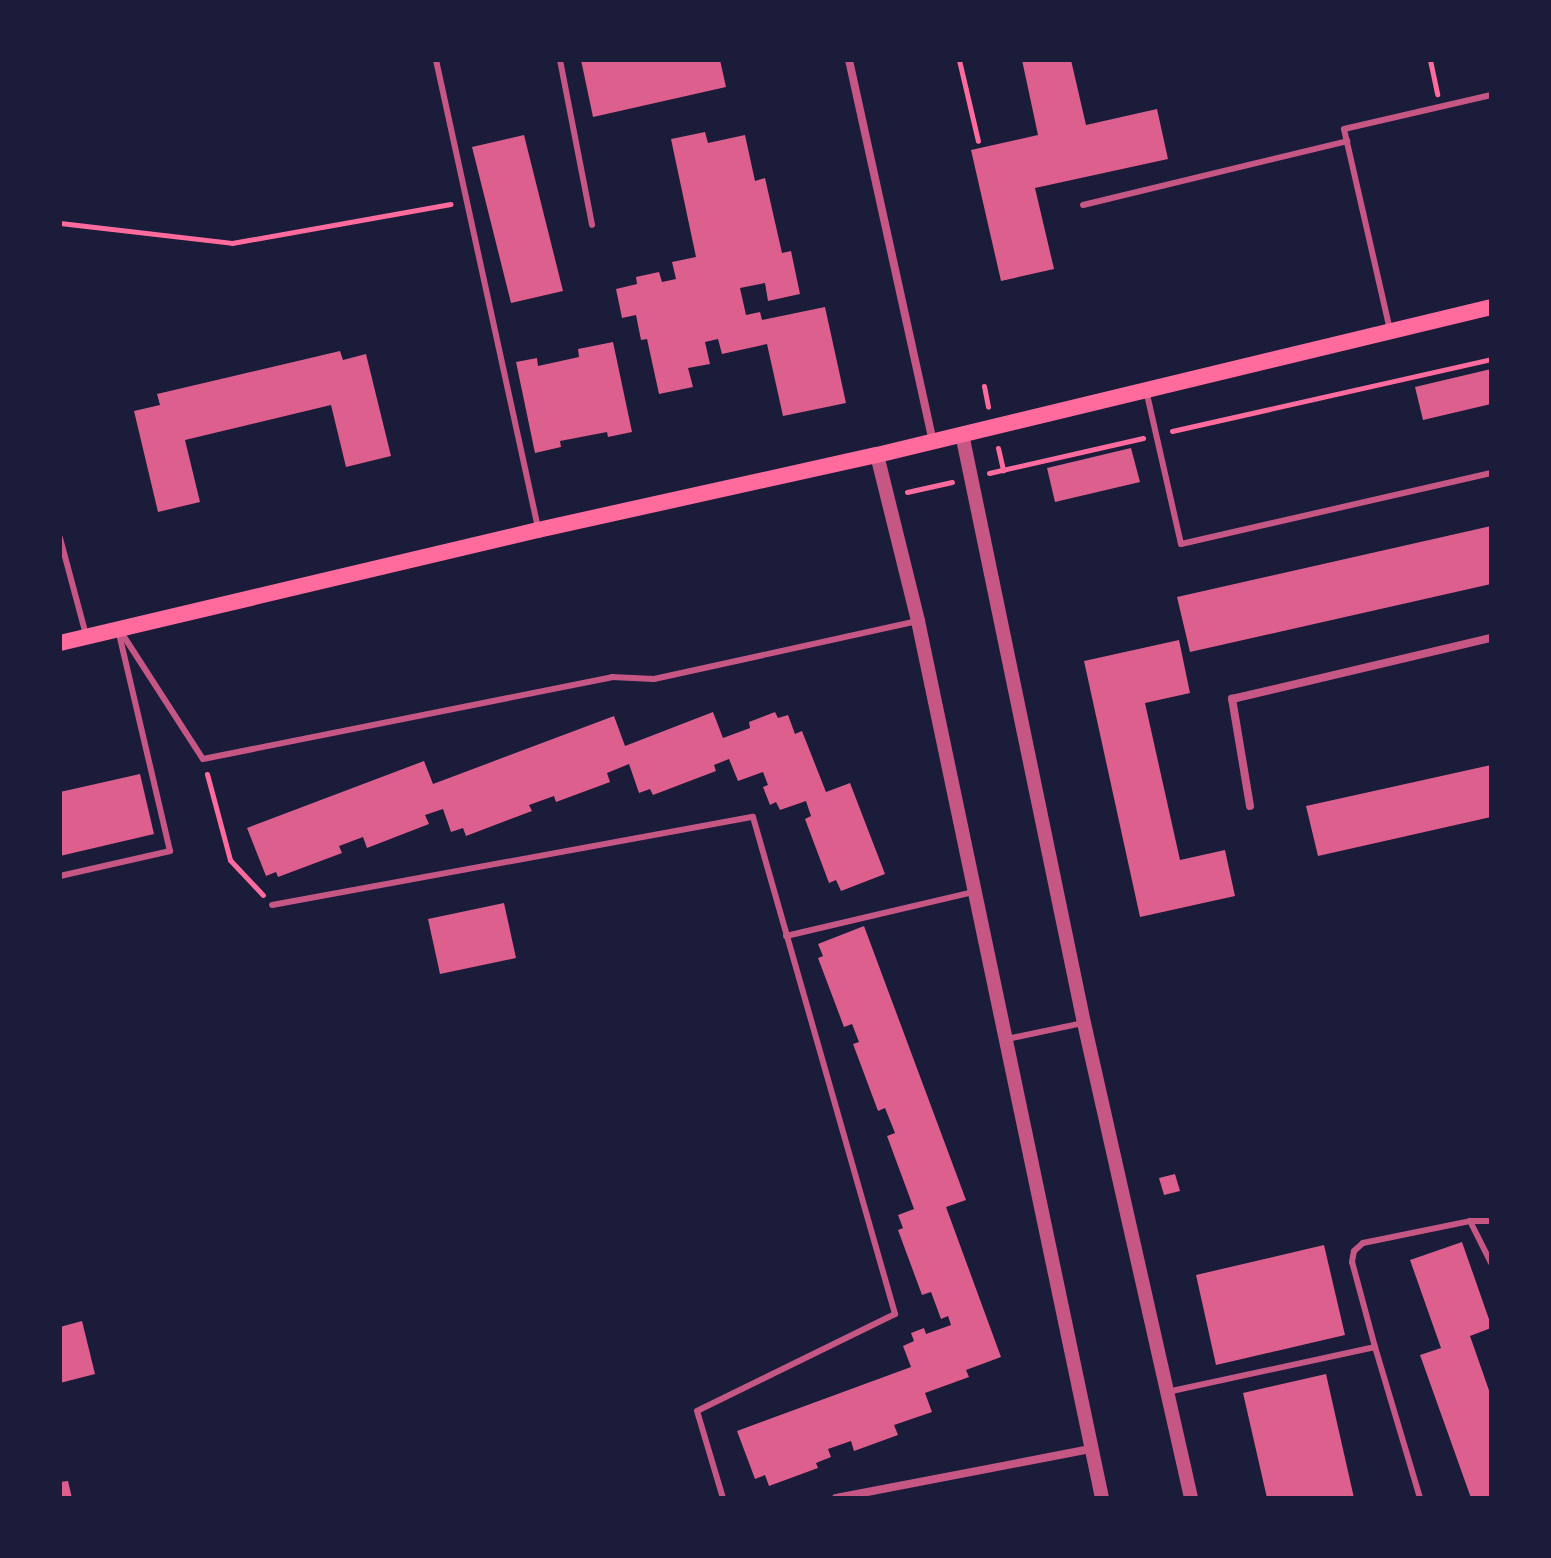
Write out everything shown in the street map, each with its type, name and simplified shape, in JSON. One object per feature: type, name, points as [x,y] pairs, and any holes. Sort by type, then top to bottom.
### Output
[{"type":"main road","points":[[60,643],[538,530],[877,455],[1491,307]]},
{"type":"street","points":[[849,60],[933,441]]},
{"type":"street","points":[[962,434],[1084,1023],[1191,1498]]},
{"type":"street","points":[[877,455],[918,621],[1102,1498]]},
{"type":"street","points":[[1250,806],[1232,699],[1491,638]]},
{"type":"street","points":[[836,1498],[1090,1449]]},
{"type":"lane","points":[[436,60],[538,530]]},
{"type":"lane","points":[[560,60],[592,225]]},
{"type":"lane","points":[[1390,330],[1344,129],[1491,95]]},
{"type":"lane","points":[[1083,205],[1347,141]]},
{"type":"lane","points":[[1146,389],[1181,544],[1491,473]]},
{"type":"lane","points":[[60,538],[87,637]]},
{"type":"lane","points":[[119,630],[203,759],[612,677],[654,679],[918,621]]},
{"type":"lane","points":[[60,876],[170,851],[119,630]]},
{"type":"lane","points":[[272,905],[753,817],[895,1314],[697,1411],[723,1498]]},
{"type":"lane","points":[[786,936],[974,892]]},
{"type":"lane","points":[[1004,1040],[1084,1023]]},
{"type":"lane","points":[[1470,1221],[1491,1263]]},
{"type":"lane","points":[[1420,1498],[1352,1262],[1354,1251],[1363,1243],[1470,1221],[1491,1221]]},
{"type":"lane","points":[[1167,1392],[1375,1347]]},
{"type":"path","points":[[959,60],[978,141]]},
{"type":"path","points":[[1430,60],[1439,107]]},
{"type":"path","points":[[60,223],[232,243],[467,201]]},
{"type":"path","points":[[887,497],[1491,359]]},
{"type":"path","points":[[203,759],[230,860],[272,905]]},
{"type":"building","points":[[581,60],[720,60],[726,87],[593,117]]},
{"type":"building","points":[[1022,60],[1071,60],[1086,125],[1157,109],[1168,159],[1035,188],[1054,269],[1001,281],[971,150],[1038,135]]},
{"type":"building","points":[[705,132],[708,143],[745,135],[755,181],[765,178],[782,253],[791,251],[800,294],[768,301],[765,283],[740,288],[746,315],[760,312],[762,320],[825,307],[846,403],[783,416],[767,344],[722,354],[718,339],[705,342],[710,364],[688,368],[693,387],[659,394],[647,339],[641,340],[636,315],[622,318],[616,289],[637,284],[636,277],[659,272],[662,282],[676,279],[672,262],[696,257],[671,139]]},
{"type":"building","points":[[524,135],[563,291],[511,303],[472,147]]},
{"type":"building","points":[[613,342],[632,432],[608,437],[607,432],[560,441],[561,447],[535,453],[516,362],[537,358],[538,366],[579,357],[578,349]]},
{"type":"building","points":[[340,351],[343,360],[366,354],[391,456],[346,467],[331,405],[185,440],[200,502],[158,512],[134,411],[160,405],[157,394]]},
{"type":"building","points":[[1491,369],[1491,404],[1423,420],[1415,387]]},
{"type":"building","points":[[1131,448],[1140,482],[1055,502],[1047,468]]},
{"type":"building","points":[[1491,526],[1491,584],[1190,652],[1177,597]]},
{"type":"building","points":[[1179,640],[1190,693],[1145,703],[1180,860],[1225,850],[1235,896],[1140,917],[1084,661]]},
{"type":"building","points":[[713,712],[723,738],[750,728],[749,722],[775,712],[778,718],[788,715],[795,734],[802,731],[826,792],[850,783],[885,874],[841,891],[836,880],[829,883],[805,819],[811,816],[806,801],[780,810],[776,802],[770,805],[763,787],[768,785],[763,772],[738,781],[729,759],[714,765],[716,771],[653,795],[650,789],[639,793],[629,764],[607,773],[610,782],[556,802],[554,796],[529,805],[532,811],[466,836],[463,828],[451,832],[443,809],[425,815],[429,824],[367,848],[363,837],[339,846],[342,853],[278,877],[276,872],[266,876],[247,828],[424,761],[433,784],[614,716],[625,746]]},
{"type":"building","points":[[1491,765],[1491,817],[1318,856],[1306,806]]},
{"type":"building","points":[[140,774],[154,834],[60,856],[60,792]]},
{"type":"building","points":[[504,903],[516,958],[440,974],[428,919]]},
{"type":"building","points":[[864,926],[966,1200],[946,1207],[1001,1357],[966,1370],[969,1377],[925,1393],[932,1412],[894,1425],[898,1435],[854,1451],[851,1441],[828,1449],[831,1457],[816,1463],[818,1468],[769,1486],[765,1475],[755,1479],[737,1431],[911,1367],[903,1346],[914,1341],[911,1333],[924,1328],[926,1334],[951,1325],[948,1316],[941,1319],[931,1292],[922,1295],[898,1230],[903,1228],[898,1215],[914,1209],[887,1136],[895,1133],[885,1108],[878,1111],[853,1044],[859,1042],[852,1024],[844,1027],[818,958],[823,956],[818,944]]},
{"type":"building","points":[[1175,1174],[1180,1191],[1164,1195],[1159,1178]]},
{"type":"building","points":[[1462,1242],[1491,1325],[1491,1328],[1470,1336],[1491,1396],[1491,1498],[1471,1498],[1420,1355],[1441,1348],[1410,1260]]},
{"type":"building","points":[[1324,1245],[1345,1335],[1216,1365],[1196,1275]]},
{"type":"building","points":[[82,1321],[95,1374],[60,1383],[60,1327]]},
{"type":"building","points":[[1326,1374],[1354,1498],[1267,1498],[1243,1393]]},
{"type":"building","points":[[68,1481],[72,1498],[60,1498],[60,1482]]}]
